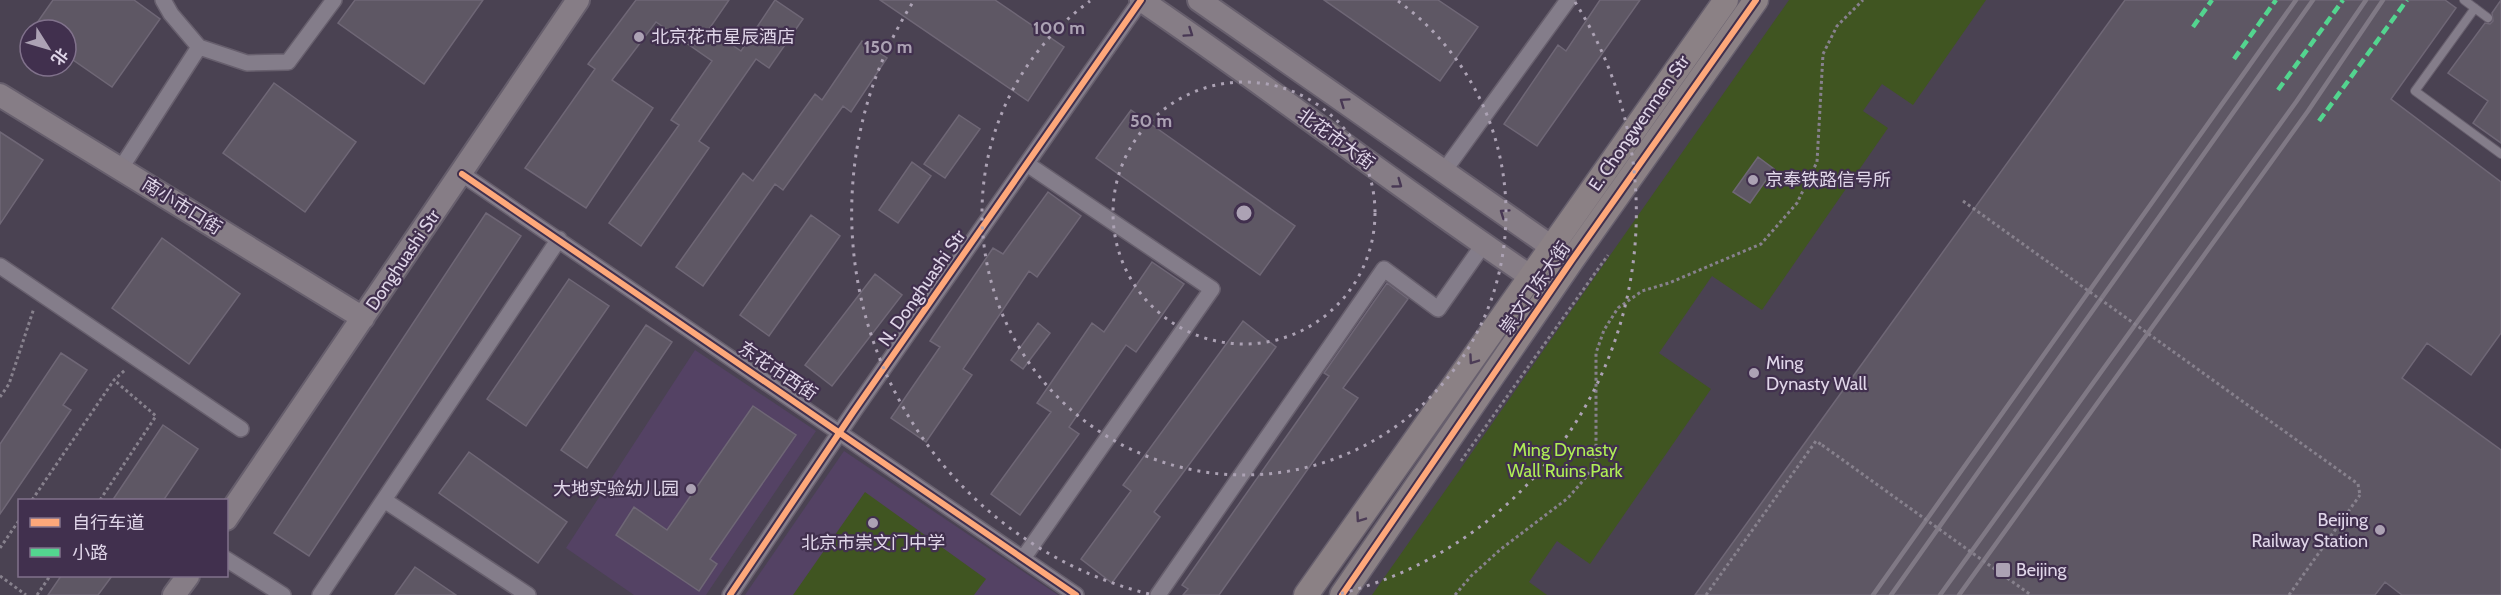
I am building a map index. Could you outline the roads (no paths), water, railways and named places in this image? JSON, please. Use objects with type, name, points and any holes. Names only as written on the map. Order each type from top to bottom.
[{"type":"main road","name":"E. Chongwenmen Str","points":[[1562,254],[1726,0]]},
{"type":"main road","name":"崇文门东大街","points":[[1562,254],[1756,0]]},
{"type":"main road","points":[[1541,284],[1562,254]]},
{"type":"main road","name":"崇文门东大街","points":[[1306,595],[1541,284]]},
{"type":"main road","name":"崇文门东大街","points":[[1342,595],[1541,284]]},
{"type":"street","points":[[163,0],[171,14],[199,47],[247,63],[288,62],[334,0]]},
{"type":"street","name":"Donghuashi Str","points":[[228,516],[578,0]]},
{"type":"street","name":"北花市大街","points":[[1141,0],[1541,284]]},
{"type":"street","name":"N. Donghuashi Str","points":[[730,595],[840,431],[1141,0]]},
{"type":"street","name":"北花市大街","points":[[1199,0],[1562,254]]},
{"type":"street","points":[[1444,171],[1568,0]]},
{"type":"street","points":[[121,168],[199,47]]},
{"type":"street","name":"南小市口街","points":[[0,95],[363,318]]},
{"type":"street","points":[[1024,557],[1212,289],[1027,164]]},
{"type":"street","name":"东花市西街","points":[[462,174],[1024,557],[1076,595]]},
{"type":"street","points":[[320,595],[559,239]]},
{"type":"street","points":[[1158,595],[1384,269],[1438,309],[1483,245]]},
{"type":"street","points":[[0,266],[241,429]]},
{"type":"street","points":[[384,500],[528,595]]},
{"type":"street","points":[[228,560],[283,595]]},
{"type":"street","points":[[174,595],[187,577]]},
{"type":"lane","points":[[2464,0],[2488,18]]},
{"type":"lane","points":[[2475,8],[2415,91],[2501,154]]},
{"type":"railway","points":[[1873,595],[2296,0]]},
{"type":"railway","points":[[1891,595],[2313,0]]},
{"type":"railway","points":[[1940,595],[2296,102],[2366,0]]},
{"type":"railway","points":[[1959,595],[2308,111],[2383,0]]},
{"type":"place","name":"北京花市星辰酒店","points":[[639,37]]},
{"type":"place","name":"京奉铁路信号所","points":[[1753,180]]},
{"type":"place","name":"Ming Dynasty Wall","points":[[1754,373]]},
{"type":"place","name":"大地实验幼儿园","points":[[691,489]]},
{"type":"place","name":"北京市崇文门中学","points":[[873,523]]},
{"type":"place","name":"Beijing Railway Station","points":[[2380,530]]},
{"type":"place","name":"Beijing","points":[[2003,570]]},
{"type":"park label","name":"Ming Dynasty Wall Ruins Park","points":[[1565,460]]}]
